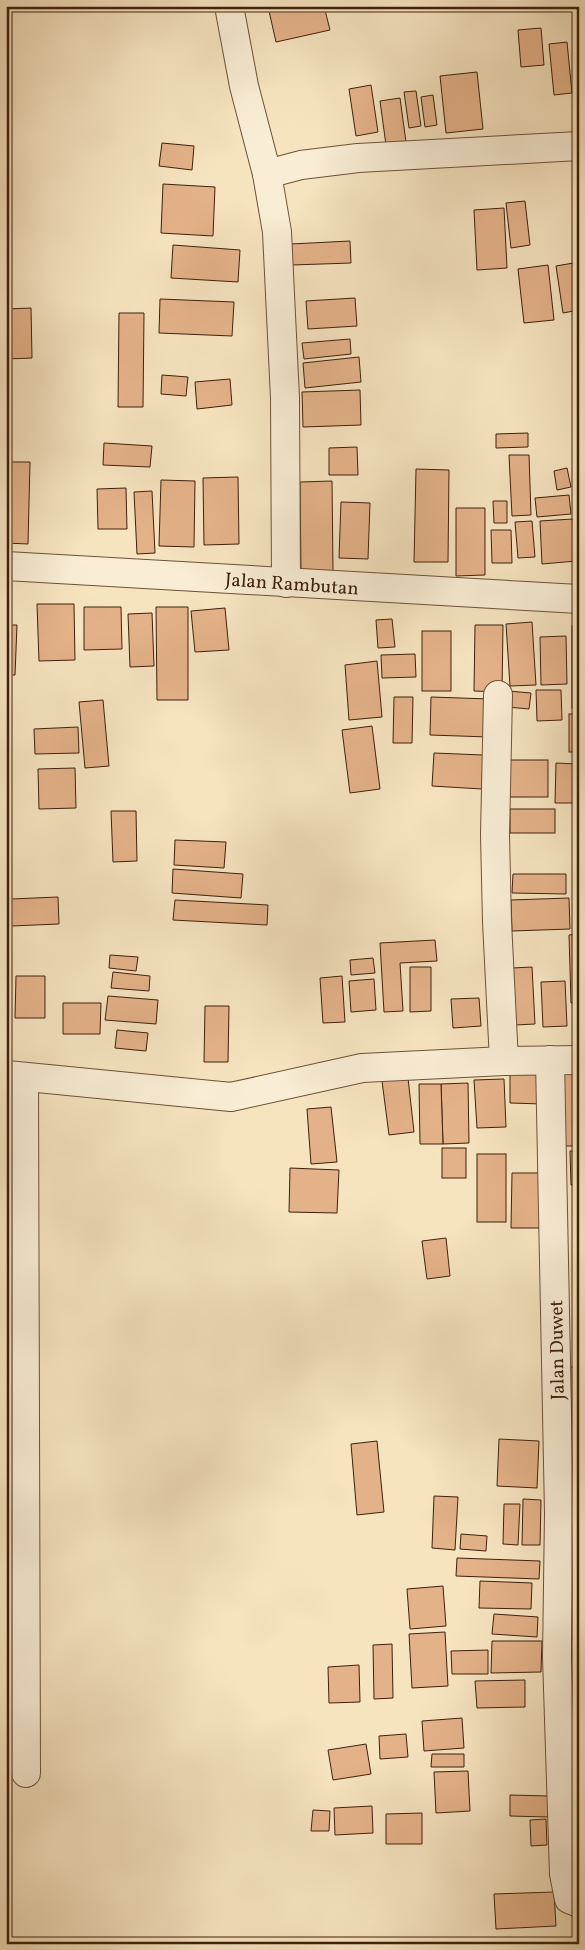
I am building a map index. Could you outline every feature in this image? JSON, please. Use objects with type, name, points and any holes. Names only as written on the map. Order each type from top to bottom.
[{"type":"street","points":[[229,6],[244,86],[267,174],[277,232],[285,398],[265,581]]},
{"type":"street","points":[[267,174],[302,166],[358,158],[579,146]]},
{"type":"street","name":"Jalan Rambutan","points":[[6,566],[579,599]]},
{"type":"street","points":[[498,695],[495,835],[504,1061]]},
{"type":"street","name":"Jalan Duwet","points":[[550,1060],[559,1514],[557,1656],[564,1874],[569,1899],[579,1904]]},
{"type":"street","points":[[26,1773],[15,1077],[231,1097],[362,1068],[504,1061],[579,1060]]},
{"type":"building","points":[[291,6],[324,6],[330,30],[276,42],[269,11]]},
{"type":"building","points":[[541,28],[544,65],[521,67],[518,30]]},
{"type":"building","points":[[567,42],[572,93],[554,95],[549,44]]},
{"type":"building","points":[[579,48],[579,78],[578,78],[574,49]]},
{"type":"building","points":[[477,72],[483,129],[446,133],[440,76]]},
{"type":"building","points":[[579,84],[579,103],[578,103],[575,85]]},
{"type":"building","points":[[371,85],[378,132],[356,136],[349,89]]},
{"type":"building","points":[[416,91],[421,126],[409,128],[404,92]]},
{"type":"building","points":[[433,95],[437,125],[425,127],[421,97]]},
{"type":"building","points":[[400,98],[406,142],[386,145],[380,101]]},
{"type":"building","points":[[162,143],[194,146],[192,170],[159,166]]},
{"type":"building","points":[[163,184],[215,187],[213,236],[161,233]]},
{"type":"building","points":[[525,201],[530,245],[511,248],[506,203]]},
{"type":"building","points":[[504,208],[507,268],[477,270],[474,210]]},
{"type":"building","points":[[350,241],[351,263],[292,265],[291,244]]},
{"type":"building","points":[[173,245],[240,250],[238,282],[171,278]]},
{"type":"building","points":[[579,262],[579,310],[563,313],[556,266]]},
{"type":"building","points":[[548,265],[554,320],[524,323],[518,269]]},
{"type":"building","points":[[355,298],[357,326],[308,329],[306,301]]},
{"type":"building","points":[[160,299],[234,302],[232,336],[159,333]]},
{"type":"building","points":[[31,308],[32,358],[6,359],[6,309]]},
{"type":"building","points":[[119,313],[144,313],[143,407],[118,407]]},
{"type":"building","points":[[350,339],[351,354],[304,359],[302,343]]},
{"type":"building","points":[[359,357],[361,382],[305,388],[303,363]]},
{"type":"building","points":[[162,375],[188,377],[186,396],[161,394]]},
{"type":"building","points":[[230,379],[232,405],[197,409],[195,382]]},
{"type":"building","points":[[360,390],[361,425],[303,427],[302,392]]},
{"type":"building","points":[[528,433],[528,447],[496,448],[496,434]]},
{"type":"building","points":[[104,443],[152,446],[150,467],[103,465]]},
{"type":"building","points":[[357,447],[358,475],[329,475],[329,448]]},
{"type":"building","points":[[509,455],[529,455],[531,515],[512,516]]},
{"type":"building","points":[[6,462],[30,462],[28,544],[6,543]]},
{"type":"building","points":[[567,468],[571,487],[557,490],[554,471]]},
{"type":"building","points":[[416,469],[449,470],[448,562],[414,562]]},
{"type":"building","points":[[238,477],[239,544],[204,545],[203,478]]},
{"type":"building","points":[[161,480],[195,481],[194,547],[159,546]]},
{"type":"building","points":[[332,481],[333,571],[301,572],[300,482]]},
{"type":"building","points":[[126,488],[127,529],[98,529],[97,489]]},
{"type":"building","points":[[152,491],[155,553],[137,554],[134,492]]},
{"type":"building","points":[[569,495],[571,514],[537,517],[535,498]]},
{"type":"building","points":[[493,501],[507,501],[507,523],[494,523]]},
{"type":"building","points":[[341,502],[370,503],[368,559],[339,558]]},
{"type":"building","points":[[456,508],[485,508],[485,575],[456,576]]},
{"type":"building","points":[[573,519],[576,561],[542,564],[540,521]]},
{"type":"building","points":[[532,521],[535,557],[518,558],[515,522]]},
{"type":"building","points":[[491,530],[511,530],[512,563],[492,563]]},
{"type":"building","points":[[37,604],[74,604],[75,660],[39,661]]},
{"type":"building","points":[[84,607],[121,607],[122,649],[84,650]]},
{"type":"building","points":[[156,607],[188,607],[188,700],[157,700]]},
{"type":"building","points":[[225,608],[229,650],[195,652],[191,611]]},
{"type":"building","points":[[152,613],[154,666],[130,667],[128,614]]},
{"type":"building","points":[[392,619],[395,647],[378,648],[376,620]]},
{"type":"building","points":[[532,622],[536,685],[510,686],[506,624]]},
{"type":"building","points":[[6,625],[17,625],[15,675],[6,675]]},
{"type":"building","points":[[475,625],[503,625],[502,692],[474,691]]},
{"type":"building","points":[[572,626],[579,626],[579,708],[572,708]]},
{"type":"building","points":[[422,631],[451,631],[451,691],[422,691]]},
{"type":"building","points":[[566,636],[567,684],[541,685],[540,637]]},
{"type":"building","points":[[415,654],[416,677],[382,678],[381,655]]},
{"type":"building","points":[[377,661],[382,717],[349,720],[345,665]]},
{"type":"building","points":[[536,690],[561,690],[562,720],[537,721]]},
{"type":"building","points":[[508,691],[531,693],[529,709],[507,707]]},
{"type":"building","points":[[394,697],[413,697],[412,743],[393,743]]},
{"type":"building","points":[[431,697],[490,699],[489,737],[430,735]]},
{"type":"building","points":[[103,700],[109,766],[85,768],[79,702]]},
{"type":"building","points":[[569,714],[579,714],[579,752],[569,752]]},
{"type":"building","points":[[372,726],[380,789],[350,793],[342,730]]},
{"type":"building","points":[[78,727],[79,753],[35,754],[34,729]]},
{"type":"building","points":[[434,753],[483,755],[482,789],[432,786]]},
{"type":"building","points":[[501,760],[548,760],[548,797],[501,797]]},
{"type":"building","points":[[556,763],[576,764],[575,803],[555,803]]},
{"type":"building","points":[[75,768],[76,808],[39,809],[38,769]]},
{"type":"building","points":[[510,809],[555,809],[555,833],[510,833]]},
{"type":"building","points":[[111,811],[136,811],[137,861],[113,862]]},
{"type":"building","points":[[175,840],[226,842],[224,868],[174,865]]},
{"type":"building","points":[[173,869],[243,874],[241,898],[172,893]]},
{"type":"building","points":[[513,874],[566,874],[566,894],[512,893]]},
{"type":"building","points":[[58,897],[59,924],[11,926],[11,899]]},
{"type":"building","points":[[569,898],[570,929],[512,931],[511,900]]},
{"type":"building","points":[[175,900],[268,905],[267,925],[173,920]]},
{"type":"building","points":[[579,934],[579,1002],[571,1003],[569,935]]},
{"type":"building","points":[[435,940],[437,961],[400,963],[403,1011],[384,1012],[380,943]]},
{"type":"building","points":[[110,955],[138,957],[136,971],[109,968]]},
{"type":"building","points":[[373,958],[375,973],[351,975],[350,960]]},
{"type":"building","points":[[410,967],[431,967],[431,1011],[410,1012]]},
{"type":"building","points":[[532,967],[535,1024],[515,1025],[512,968]]},
{"type":"building","points":[[113,972],[150,976],[149,991],[111,988]]},
{"type":"building","points":[[16,976],[45,976],[45,1018],[15,1018]]},
{"type":"building","points":[[342,976],[345,1022],[323,1023],[320,978]]},
{"type":"building","points":[[374,979],[376,1010],[351,1012],[349,981]]},
{"type":"building","points":[[565,981],[567,1026],[543,1027],[541,982]]},
{"type":"building","points":[[108,996],[158,1000],[156,1024],[105,1020]]},
{"type":"building","points":[[479,998],[481,1026],[453,1028],[451,999]]},
{"type":"building","points":[[63,1003],[101,1003],[100,1034],[63,1034]]},
{"type":"building","points":[[205,1006],[229,1006],[228,1062],[204,1062]]},
{"type":"building","points":[[117,1030],[148,1033],[146,1051],[115,1048]]},
{"type":"building","points":[[561,1066],[579,1066],[579,1146],[561,1146]]},
{"type":"building","points":[[510,1069],[544,1069],[543,1104],[510,1103]]},
{"type":"building","points":[[408,1078],[414,1132],[389,1135],[382,1081]]},
{"type":"building","points":[[504,1079],[506,1127],[477,1128],[474,1080]]},
{"type":"building","points":[[468,1083],[469,1143],[443,1144],[441,1084]]},
{"type":"building","points":[[419,1084],[441,1084],[443,1144],[420,1144]]},
{"type":"building","points":[[331,1107],[337,1162],[311,1164],[307,1109]]},
{"type":"building","points":[[442,1148],[466,1148],[466,1178],[442,1178]]},
{"type":"building","points":[[570,1151],[579,1151],[579,1185],[571,1185]]},
{"type":"building","points":[[477,1154],[506,1154],[506,1222],[477,1222]]},
{"type":"building","points":[[290,1168],[339,1170],[337,1213],[289,1212]]},
{"type":"building","points":[[512,1173],[544,1173],[542,1228],[511,1228]]},
{"type":"building","points":[[446,1238],[450,1276],[427,1279],[422,1241]]},
{"type":"building","points":[[570,1367],[579,1367],[579,1423],[570,1423]]},
{"type":"building","points":[[499,1439],[539,1441],[537,1488],[497,1486]]},
{"type":"building","points":[[377,1441],[384,1512],[357,1515],[351,1444]]},
{"type":"building","points":[[434,1496],[458,1497],[455,1550],[432,1548]]},
{"type":"building","points":[[523,1499],[541,1500],[540,1545],[522,1545]]},
{"type":"building","points":[[504,1504],[520,1504],[518,1545],[503,1544]]},
{"type":"building","points":[[461,1534],[487,1536],[486,1551],[460,1549]]},
{"type":"building","points":[[457,1558],[540,1561],[539,1579],[456,1576]]},
{"type":"building","points":[[575,1559],[579,1559],[579,1594],[573,1593]]},
{"type":"building","points":[[480,1581],[532,1583],[531,1609],[479,1608]]},
{"type":"building","points":[[443,1586],[446,1626],[410,1629],[407,1589]]},
{"type":"building","points":[[494,1614],[538,1617],[537,1637],[492,1634]]},
{"type":"building","points":[[571,1616],[579,1616],[579,1640],[571,1640]]},
{"type":"building","points":[[445,1632],[448,1686],[412,1688],[409,1634]]},
{"type":"building","points":[[492,1641],[542,1641],[541,1672],[491,1673]]},
{"type":"building","points":[[392,1644],[393,1698],[374,1699],[373,1645]]},
{"type":"building","points":[[488,1650],[488,1674],[452,1674],[451,1651]]},
{"type":"building","points":[[359,1665],[360,1702],[329,1703],[328,1667]]},
{"type":"building","points":[[570,1672],[579,1672],[579,1703],[570,1703]]},
{"type":"building","points":[[525,1680],[525,1707],[477,1708],[475,1681]]},
{"type":"building","points":[[567,1708],[579,1708],[579,1733],[566,1732]]},
{"type":"building","points":[[462,1718],[464,1748],[424,1751],[422,1721]]},
{"type":"building","points":[[406,1734],[408,1757],[380,1759],[379,1736]]},
{"type":"building","points":[[366,1744],[371,1774],[333,1780],[328,1750]]},
{"type":"building","points":[[577,1752],[579,1752],[579,1796],[578,1796]]},
{"type":"building","points":[[432,1754],[464,1754],[464,1767],[431,1767]]},
{"type":"building","points":[[468,1771],[470,1811],[436,1813],[434,1772]]},
{"type":"building","points":[[510,1795],[548,1796],[548,1817],[510,1816]]},
{"type":"building","points":[[576,1804],[579,1804],[579,1842],[576,1842]]},
{"type":"building","points":[[372,1806],[373,1833],[335,1835],[334,1808]]},
{"type":"building","points":[[313,1810],[330,1811],[329,1831],[311,1831]]},
{"type":"building","points":[[422,1813],[422,1844],[386,1844],[386,1814]]},
{"type":"building","points":[[546,1819],[547,1845],[531,1846],[530,1820]]},
{"type":"building","points":[[554,1892],[556,1926],[496,1929],[494,1894]]}]
